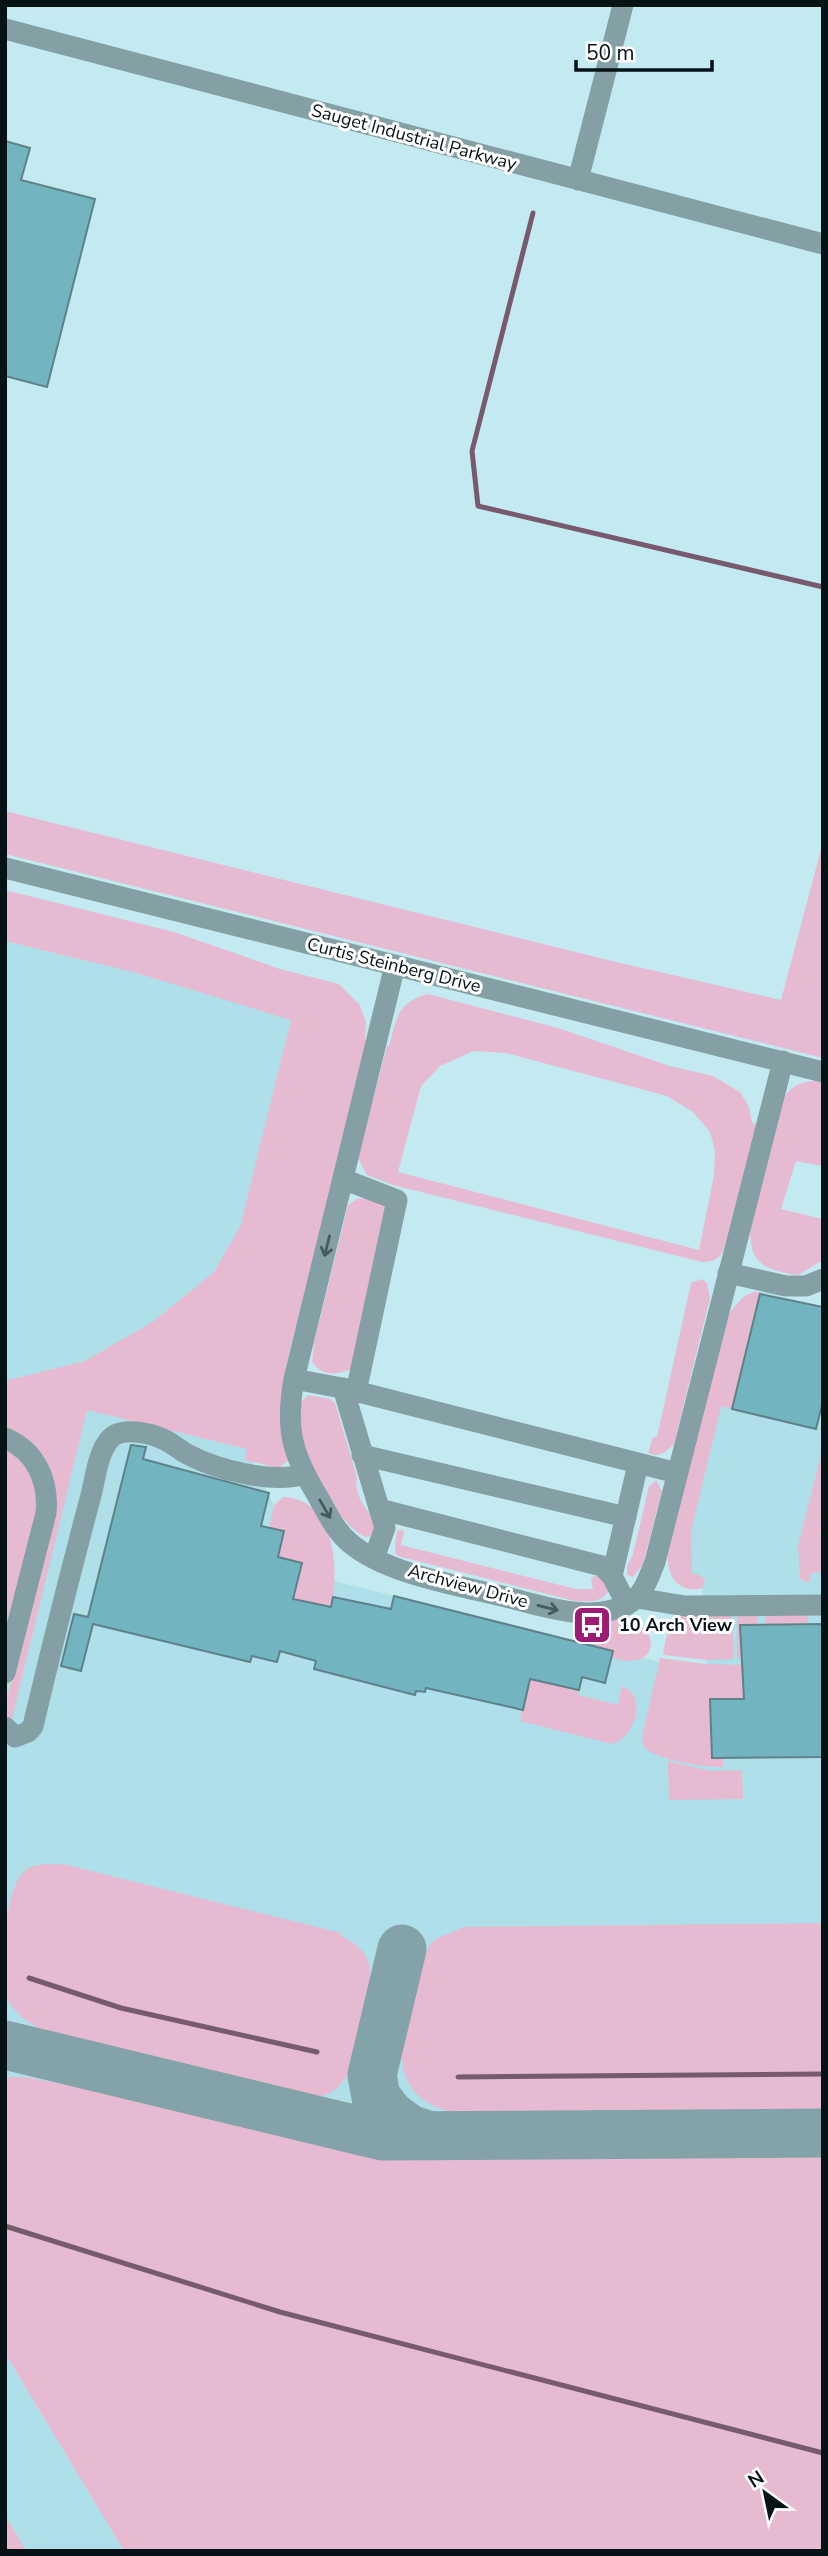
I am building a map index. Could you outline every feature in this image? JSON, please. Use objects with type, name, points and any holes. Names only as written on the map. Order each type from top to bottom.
[{"type":"street","points":[[578,180],[623,5]]},
{"type":"street","name":"Sauget Industrial Parkway","points":[[5,29],[823,244]]},
{"type":"street","name":"Curtis Steinberg Drive","points":[[5,869],[823,1072]]},
{"type":"street","name":"Archview Drive","points":[[395,965],[289,1408],[290,1434],[296,1456],[335,1527],[348,1542],[374,1558],[438,1581],[560,1611],[611,1611],[632,1602]]},
{"type":"street","points":[[632,1602],[647,1582],[654,1562],[783,1061]]},
{"type":"street","points":[[343,1179],[397,1200],[350,1390],[362,1455],[385,1528],[374,1558]]},
{"type":"street","points":[[727,1273],[786,1286],[806,1286],[823,1279]]},
{"type":"street","points":[[295,1379],[350,1390],[677,1473]]},
{"type":"street","points":[[5,1727],[15,1737],[28,1732],[33,1726],[86,1513],[104,1449],[110,1437],[133,1432],[164,1439],[204,1462],[268,1479],[290,1479],[305,1474]]},
{"type":"street","points":[[5,1438],[17,1443],[34,1459],[48,1498],[5,1673]]},
{"type":"street","points":[[362,1455],[626,1517]]},
{"type":"street","points":[[612,1576],[638,1464]]},
{"type":"street","points":[[379,1509],[602,1566],[632,1602],[685,1606],[823,1605]]},
{"type":"shaded area","points":[[5,811],[781,1000],[823,842],[823,1058],[5,854]]},
{"type":"shaded area","points":[[5,890],[174,932],[280,969],[339,984],[359,1004],[366,1021],[365,1040],[369,1041],[317,1254],[288,1357],[281,1410],[288,1461],[278,1468],[245,1460],[247,1449],[87,1410],[11,1723],[7,1713],[8,1694],[54,1508],[43,1458],[33,1443],[5,1430],[5,1381],[85,1361],[154,1321],[214,1272],[240,1227],[291,1020],[133,972],[5,941]]},
{"type":"shaded area","points":[[5,935],[295,1017],[188,1434],[247,1449],[306,1574],[687,1669],[707,1669],[702,1586],[679,1584],[715,1405],[732,1408],[761,1291],[823,1307],[823,2551],[5,2551]]},
{"type":"shaded area","points":[[428,994],[558,1028],[670,1066],[713,1076],[740,1092],[749,1107],[752,1123],[757,1124],[721,1255],[709,1262],[702,1262],[393,1185],[367,1175],[358,1158],[387,1046],[400,1012],[418,997]],"holes":[[[474,1051],[506,1053],[667,1096],[693,1112],[710,1132],[715,1151],[714,1175],[699,1250],[398,1172],[421,1086],[440,1066]]]},
{"type":"shaded area","points":[[813,1081],[823,1082],[823,1166],[796,1161],[781,1209],[823,1219],[823,1260],[798,1275],[777,1271],[762,1264],[753,1251],[750,1230],[781,1101],[795,1086]]},
{"type":"shaded area","points":[[368,1198],[384,1205],[386,1210],[352,1369],[341,1373],[325,1372],[312,1361],[314,1343],[348,1205],[357,1199]]},
{"type":"shaded area","points":[[702,1279],[707,1283],[710,1298],[674,1444],[663,1453],[648,1453],[653,1437],[657,1437],[691,1283]]},
{"type":"shaded area","points":[[753,1292],[761,1292],[732,1409],[721,1406],[691,1532],[692,1573],[705,1580],[703,1588],[687,1588],[676,1582],[672,1576],[668,1554],[726,1317],[742,1298]]},
{"type":"shaded area","points":[[308,1395],[330,1399],[335,1403],[357,1477],[357,1491],[376,1527],[372,1536],[365,1537],[344,1519],[325,1492],[310,1462],[300,1427],[301,1402]]},
{"type":"shaded area","points":[[5,1447],[33,1473],[38,1513],[5,1644]]},
{"type":"shaded area","points":[[823,1447],[823,1527],[820,1535],[823,1539],[823,1572],[811,1573],[809,1583],[800,1579],[798,1546]]},
{"type":"shaded area","points":[[656,1480],[662,1491],[643,1564],[633,1577],[627,1575],[627,1566],[633,1554],[649,1486]]},
{"type":"shaded area","points":[[283,1497],[300,1500],[314,1509],[323,1522],[330,1538],[335,1574],[331,1607],[286,1626],[302,1563],[278,1557],[284,1532],[269,1528],[274,1505]]},
{"type":"shaded area","points":[[402,1529],[404,1532],[401,1545],[576,1589],[593,1589],[591,1580],[594,1576],[601,1576],[609,1590],[599,1600],[575,1601],[401,1557],[396,1555],[395,1544],[397,1531]]},
{"type":"shaded area","points":[[758,1613],[757,1624],[740,1625],[741,1658],[737,1658],[737,1614]]},
{"type":"shaded area","points":[[766,1613],[808,1615],[808,1624],[765,1625]]},
{"type":"shaded area","points":[[681,1615],[732,1616],[734,1659],[707,1660],[663,1655],[670,1628]]},
{"type":"shaded area","points":[[617,1617],[632,1620],[643,1627],[649,1636],[651,1645],[648,1653],[640,1659],[628,1661],[611,1657],[613,1651],[584,1644],[595,1624]]},
{"type":"shaded area","points":[[660,1658],[742,1665],[744,1699],[710,1699],[712,1757],[723,1758],[723,1767],[671,1760],[652,1753],[643,1745],[643,1733]]},
{"type":"shaded area","points":[[530,1679],[579,1690],[578,1695],[618,1705],[622,1686],[630,1691],[637,1707],[632,1726],[627,1734],[612,1744],[520,1721]]},
{"type":"shaded area","points":[[668,1761],[710,1771],[742,1770],[743,1799],[669,1800]]},
{"type":"shaded area","points":[[63,1864],[341,1933],[341,1936],[365,1954],[370,1967],[372,1986],[360,2042],[344,2081],[333,2091],[312,2100],[42,2032],[26,2020],[5,1995],[5,1945],[9,1906],[21,1875],[31,1867]]},
{"type":"shaded area","points":[[823,1923],[823,2111],[463,2117],[463,2114],[448,2111],[423,2100],[414,2091],[403,2069],[401,2038],[420,1964],[433,1941],[463,1927]]},
{"type":"shaded area","points":[[24,2077],[117,2094],[378,2158],[823,2152],[823,2551],[124,2551],[5,2353],[5,2078]]},
{"type":"shaded area","points":[[5,2515],[26,2551],[5,2551]]},
{"type":"building","points":[[5,141],[30,148],[21,180],[95,199],[47,387],[5,376]]},
{"type":"building","points":[[760,1294],[823,1307],[823,1401],[816,1429],[732,1409]]},
{"type":"building","points":[[131,1445],[146,1447],[143,1459],[269,1493],[261,1526],[284,1531],[278,1557],[302,1563],[293,1599],[331,1607],[333,1597],[391,1609],[394,1596],[613,1651],[605,1683],[582,1677],[579,1690],[530,1679],[523,1710],[426,1688],[425,1692],[416,1691],[415,1695],[314,1669],[316,1661],[280,1651],[277,1662],[252,1656],[250,1662],[93,1624],[81,1671],[61,1666],[74,1614],[88,1617]]},
{"type":"building","points":[[823,1624],[823,1757],[712,1758],[710,1699],[744,1699],[740,1625]]},
{"type":"waterway","points":[[533,213],[472,451],[478,506],[823,587]]},
{"type":"waterway","points":[[29,1978],[121,2008],[317,2052]]},
{"type":"waterway","points":[[458,2077],[823,2074]]},
{"type":"waterway","points":[[5,2226],[280,2312],[823,2453]]},
{"type":"taxiway","points":[[402,1949],[372,2075],[376,2097],[389,2114],[409,2129],[431,2136]]},
{"type":"taxiway","points":[[5,2045],[382,2136],[823,2133]]},
{"type":"place","name":"10 Arch View","points":[[592,1625]]}]
